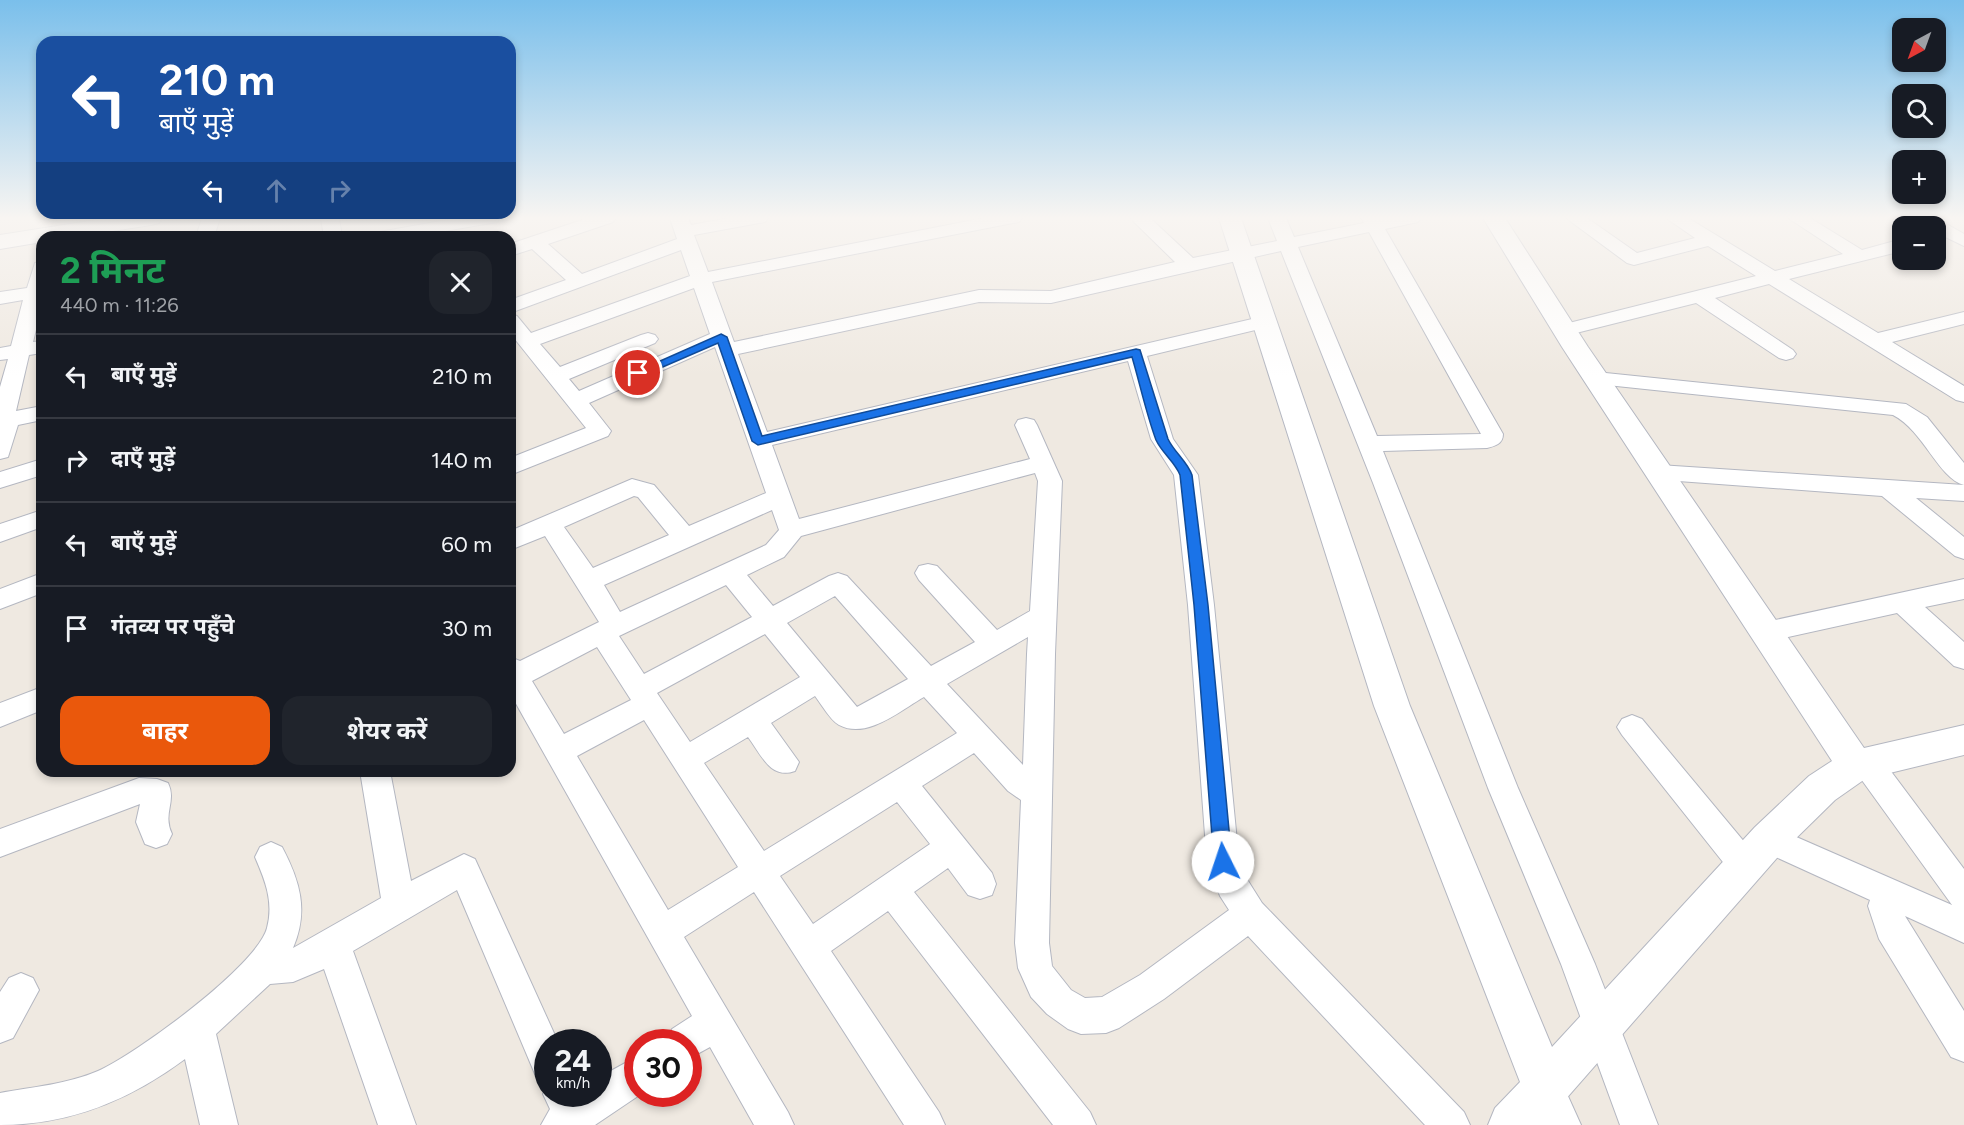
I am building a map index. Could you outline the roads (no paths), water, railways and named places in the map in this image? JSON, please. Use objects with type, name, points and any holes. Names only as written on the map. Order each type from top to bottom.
[{"type":"street","points":[[567,270],[579,281]]},
{"type":"street","points":[[516,305],[601,270]]},
{"type":"street","points":[[516,672],[776,551],[788,538],[791,530],[697,270]]},
{"type":"street","points":[[528,341],[700,279],[744,270]]},
{"type":"street","points":[[576,400],[723,344],[979,296],[1051,297],[1165,270]]},
{"type":"street","points":[[1248,270],[1392,706],[1562,1125]]},
{"type":"street","points":[[1298,270],[1369,444],[1503,788],[1578,964],[1599,1026],[1639,1125]]},
{"type":"street","points":[[1369,444],[1486,441],[1492,438],[1492,434],[1399,270]]},
{"type":"street","points":[[1527,270],[1564,330],[1766,632],[1861,764],[1964,895]]},
{"type":"street","points":[[1761,270],[1964,395]]},
{"type":"street","points":[[1564,330],[1802,270]]},
{"type":"street","points":[[0,298],[36,292]]},
{"type":"street","points":[[1699,296],[1786,354]]},
{"type":"street","points":[[0,452],[3,420],[36,302]]},
{"type":"street","points":[[1875,340],[1964,318]]},
{"type":"street","points":[[758,441],[1265,322]]},
{"type":"street","points":[[516,327],[600,431],[516,459]]},
{"type":"street","points":[[557,376],[648,339]]},
{"type":"street","points":[[0,354],[36,348]]},
{"type":"street","points":[[1136,353],[1162,439],[1186,475],[1201,605],[1223,862],[1232,885],[1250,914],[1451,1125]]},
{"type":"street","points":[[1596,378],[1898,409],[1918,418],[1960,468]]},
{"type":"street","points":[[3,420],[36,414]]},
{"type":"street","points":[[1026,425],[1050,482],[1042,617],[1036,793],[1032,943],[1035,968],[1043,985],[1059,1002],[1081,1016],[1106,1015],[1152,987],[1250,914]]},
{"type":"street","points":[[791,530],[1043,463]]},
{"type":"street","points":[[0,480],[36,469]]},
{"type":"street","points":[[1659,472],[1964,493]]},
{"type":"street","points":[[516,537],[623,490],[639,488],[646,491],[685,538]]},
{"type":"street","points":[[1888,488],[1964,550]]},
{"type":"street","points":[[588,581],[779,496]]},
{"type":"street","points":[[0,534],[36,520]]},
{"type":"street","points":[[549,523],[588,581],[609,629],[645,696],[926,1125]]},
{"type":"street","points":[[730,572],[848,716],[858,718],[868,715],[1042,617]]},
{"type":"street","points":[[928,573],[994,644]]},
{"type":"street","points":[[558,751],[770,619],[838,583],[1019,782],[1036,793]]},
{"type":"street","points":[[0,599],[36,585]]},
{"type":"street","points":[[1766,632],[1964,589]]},
{"type":"street","points":[[1902,602],[1964,658]]},
{"type":"street","points":[[686,759],[819,680]]},
{"type":"street","points":[[516,681],[774,1125]]},
{"type":"street","points":[[0,716],[36,701]]},
{"type":"street","points":[[752,719],[784,762]]},
{"type":"street","points":[[1632,728],[1757,853],[1887,892],[1964,927]]},
{"type":"street","points":[[662,932],[977,736]]},
{"type":"street","points":[[1512,1125],[1757,853],[1822,788],[1861,764],[1964,740]]},
{"type":"street","points":[[376,777],[399,905]]},
{"type":"street","points":[[901,783],[980,884]]},
{"type":"street","points":[[0,843],[130,784],[139,791],[157,792],[158,798],[150,816],[151,827],[156,834]]},
{"type":"street","points":[[809,947],[951,847]]},
{"type":"street","points":[[0,1112],[78,1096],[139,1070],[167,1052],[264,967],[277,951],[286,930],[287,907],[279,871],[271,857]]},
{"type":"street","points":[[264,967],[283,969],[298,965],[464,869],[534,1029]]},
{"type":"street","points":[[891,889],[1077,1125]]},
{"type":"street","points":[[1887,892],[1886,906],[1891,928],[1964,1044]]},
{"type":"street","points":[[333,944],[397,1125]]},
{"type":"street","points":[[0,1025],[21,990]]},
{"type":"street","points":[[702,1031],[715,1022]]},
{"type":"street","points":[[196,1026],[219,1125]]},
{"type":"street","points":[[567,1115],[624,1082]]}]
